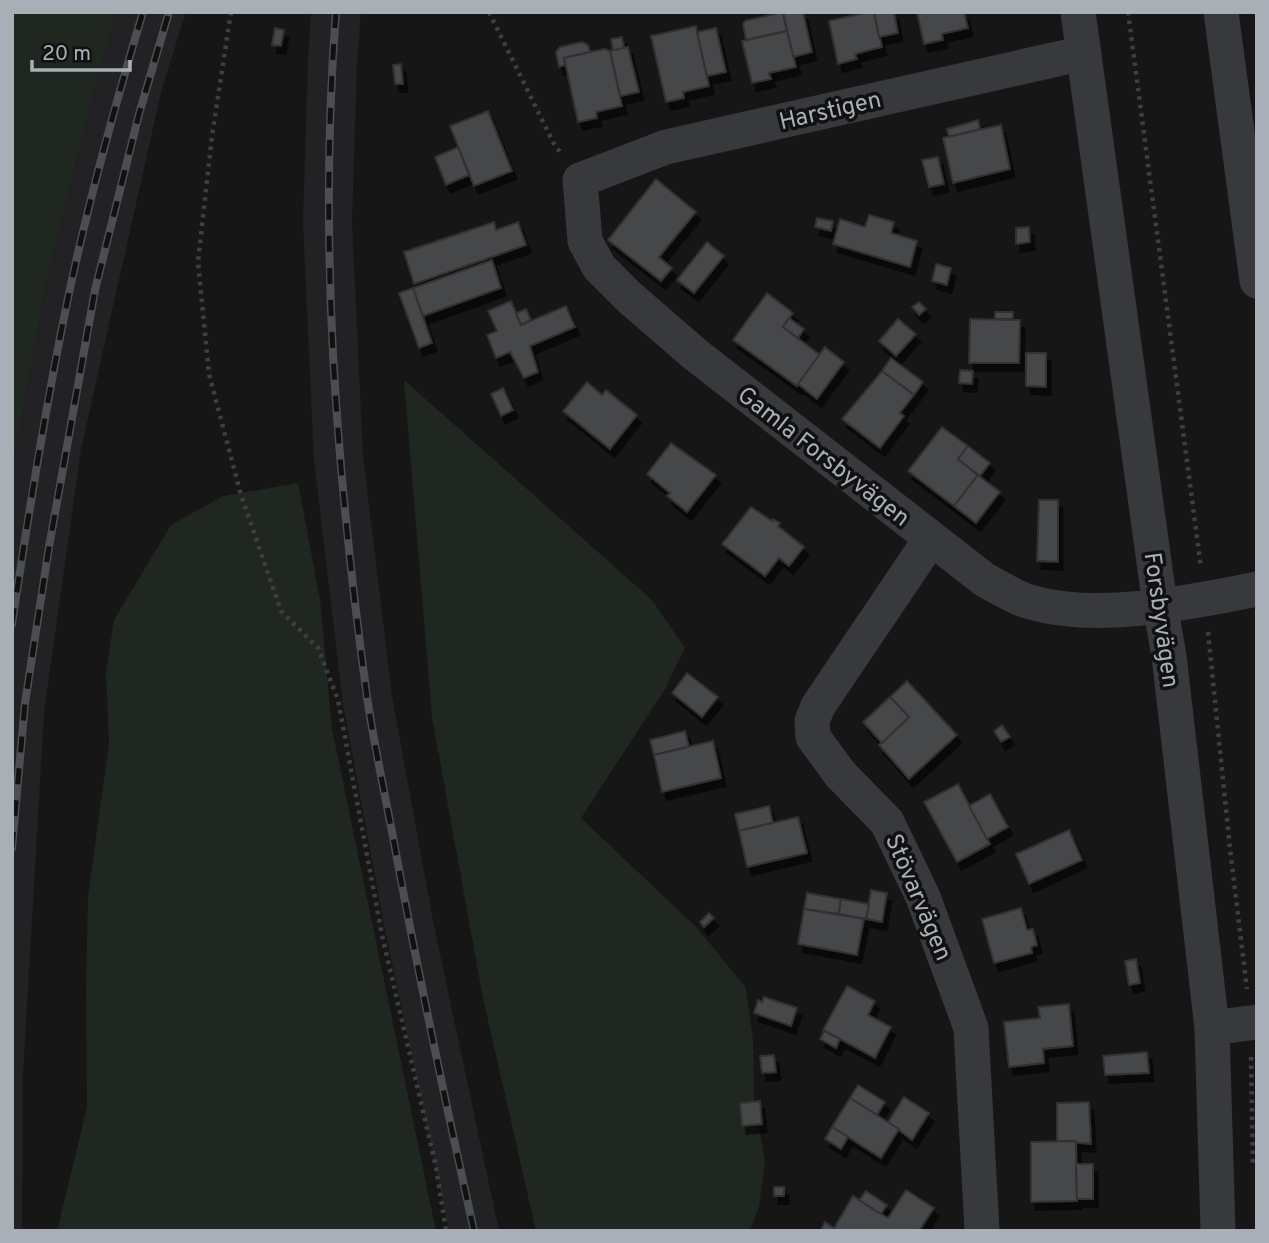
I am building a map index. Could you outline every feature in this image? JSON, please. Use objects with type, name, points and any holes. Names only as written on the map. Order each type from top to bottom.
[{"type":"street","name":"Forsbyvägen","points":[[1077,12],[1169,656],[1212,1028],[1217,1231]]},
{"type":"street","points":[[1221,12],[1257,281]]},
{"type":"street","name":"Harstigen","points":[[580,180],[666,147],[1084,53]]},
{"type":"street","name":"Gamla Forsbyvägen","points":[[580,180],[585,241],[599,267],[629,297],[696,355],[930,540],[985,580],[1024,600],[1084,612],[1160,605],[1257,589]]},
{"type":"street","name":"Stövarvägen","points":[[930,540],[818,706],[812,721],[813,737],[841,775],[887,822],[923,897],[971,1028],[982,1231]]},
{"type":"street","points":[[1212,1028],[1254,1023]]},
{"type":"path","points":[[231,12],[212,136],[198,262],[209,374],[241,495],[281,611],[317,648],[338,700],[382,935],[436,1167],[446,1231]]},
{"type":"path","points":[[489,12],[553,142],[580,180]]},
{"type":"path","points":[[1128,12],[1205,599],[1230,849],[1254,1023],[1253,1175]]},
{"type":"shaded area","points":[[12,12],[117,12],[91,102],[47,279],[12,470]]},
{"type":"shaded area","points":[[117,12],[186,12],[162,88],[81,449],[44,712],[23,1074],[22,1231],[12,1231],[12,470],[47,279],[91,102]]},
{"type":"shaded area","points":[[311,12],[361,12],[352,223],[363,456],[392,696],[433,921],[499,1231],[449,1231],[385,930],[343,704],[314,460],[303,223]]},
{"type":"shaded area","points":[[404,380],[652,600],[685,648],[665,689],[581,818],[697,928],[746,988],[753,1040],[754,1100],[765,1162],[759,1206],[750,1231],[536,1231],[483,998],[432,717]]},
{"type":"shaded area","points":[[298,483],[320,600],[332,729],[436,1231],[57,1231],[87,1107],[88,895],[109,744],[106,672],[114,620],[171,525],[223,496]]},
{"type":"building","points":[[783,12],[787,31],[746,40],[743,24],[745,21]]},
{"type":"building","points":[[783,12],[803,12],[812,52],[793,57]]},
{"type":"building","points":[[874,12],[882,47],[855,54],[857,59],[838,64],[829,21]]},
{"type":"building","points":[[874,12],[894,12],[898,33],[879,37]]},
{"type":"building","points":[[917,12],[964,12],[968,28],[942,34],[943,40],[924,44]]},
{"type":"building","points":[[696,26],[709,86],[683,92],[684,98],[666,102],[651,36]]},
{"type":"building","points":[[275,28],[284,30],[281,46],[272,45]]},
{"type":"building","points":[[716,28],[726,72],[707,76],[697,32]]},
{"type":"building","points":[[787,31],[796,67],[769,73],[771,79],[752,83],[742,41]]},
{"type":"building","points":[[622,37],[624,48],[613,51],[611,39]]},
{"type":"building","points":[[582,42],[588,45],[590,52],[564,58],[565,65],[559,67],[556,52],[560,47]]},
{"type":"building","points":[[628,47],[639,92],[620,96],[610,51]]},
{"type":"building","points":[[604,49],[610,51],[622,106],[596,112],[597,118],[578,122],[564,58]]},
{"type":"building","points":[[401,64],[403,84],[395,84],[393,65]]},
{"type":"building","points":[[488,111],[512,171],[474,186],[450,126]]},
{"type":"building","points":[[978,120],[980,129],[949,137],[947,129]]},
{"type":"building","points":[[1001,125],[1010,169],[953,183],[943,138]]},
{"type":"building","points":[[458,147],[469,175],[446,185],[435,157]]},
{"type":"building","points":[[938,157],[944,184],[929,187],[922,160]]},
{"type":"building","points":[[656,179],[696,212],[659,257],[672,268],[661,281],[608,240]]},
{"type":"building","points":[[869,215],[894,222],[891,233],[917,241],[910,267],[833,244],[840,219],[865,227]]},
{"type":"building","points":[[817,218],[833,221],[831,231],[815,227]]},
{"type":"building","points":[[494,222],[496,230],[518,222],[526,245],[414,284],[404,252]]},
{"type":"building","points":[[1029,227],[1030,242],[1016,244],[1016,228]]},
{"type":"building","points":[[707,242],[724,256],[694,293],[677,280]]},
{"type":"building","points":[[492,260],[501,288],[423,316],[413,288]]},
{"type":"building","points":[[936,264],[951,268],[947,285],[932,281]]},
{"type":"building","points":[[413,288],[432,343],[419,348],[399,293]]},
{"type":"building","points":[[767,293],[793,313],[783,327],[820,355],[797,386],[733,340]]},
{"type":"building","points":[[511,301],[521,325],[566,306],[575,327],[530,346],[538,372],[524,378],[510,352],[496,358],[487,335],[497,331],[488,311]]},
{"type":"building","points":[[919,302],[926,309],[919,315],[912,307]]},
{"type":"building","points":[[526,309],[531,320],[521,325],[516,313]]},
{"type":"building","points":[[995,312],[1013,312],[1013,319],[995,319]]},
{"type":"building","points":[[789,318],[804,329],[798,338],[783,327]]},
{"type":"building","points":[[898,319],[916,334],[896,356],[879,341]]},
{"type":"building","points":[[970,319],[1020,320],[1019,363],[969,363]]},
{"type":"building","points":[[825,347],[844,362],[817,399],[798,384]]},
{"type":"building","points":[[1026,353],[1046,353],[1046,387],[1026,386]]},
{"type":"building","points":[[891,358],[923,382],[914,395],[882,371]]},
{"type":"building","points":[[960,370],[973,371],[972,384],[959,383]]},
{"type":"building","points":[[882,371],[914,395],[900,413],[904,416],[880,448],[842,419]]},
{"type":"building","points":[[587,382],[602,395],[606,390],[637,415],[610,449],[563,411]]},
{"type":"building","points":[[503,388],[513,410],[501,416],[491,394]]},
{"type":"building","points":[[942,427],[968,446],[958,459],[978,475],[954,506],[908,471]]},
{"type":"building","points":[[671,443],[716,475],[687,512],[667,496],[670,493],[647,474]]},
{"type":"building","points":[[968,446],[990,463],[980,476],[958,459]]},
{"type":"building","points":[[978,475],[1000,492],[976,523],[954,506]]},
{"type":"building","points":[[1039,500],[1058,500],[1058,562],[1037,561]]},
{"type":"building","points":[[751,507],[772,521],[773,519],[780,523],[778,526],[804,547],[789,566],[779,558],[765,576],[722,544]]},
{"type":"building","points":[[687,673],[718,697],[702,717],[672,693]]},
{"type":"building","points":[[907,681],[957,735],[909,779],[879,745],[909,717],[890,697]]},
{"type":"building","points":[[890,697],[909,717],[882,743],[863,722]]},
{"type":"building","points":[[1002,725],[1010,737],[1001,742],[994,731]]},
{"type":"building","points":[[685,731],[689,747],[654,755],[650,740]]},
{"type":"building","points":[[713,741],[721,778],[662,792],[654,755]]},
{"type":"building","points":[[958,784],[990,844],[957,862],[924,802]]},
{"type":"building","points":[[990,794],[1008,827],[987,839],[969,806]]},
{"type":"building","points":[[769,806],[773,823],[739,831],[735,814]]},
{"type":"building","points":[[798,817],[807,853],[747,867],[739,831]]},
{"type":"building","points":[[1069,830],[1082,860],[1029,884],[1016,854]]},
{"type":"building","points":[[871,890],[887,893],[882,922],[866,919]]},
{"type":"building","points":[[807,893],[841,899],[839,914],[804,909]]},
{"type":"building","points":[[841,899],[869,904],[866,919],[839,914]]},
{"type":"building","points":[[1021,908],[1027,930],[1033,929],[1037,945],[1031,947],[1032,953],[994,963],[982,919]]},
{"type":"building","points":[[804,909],[864,919],[857,955],[798,944]]},
{"type":"building","points":[[709,913],[714,918],[704,927],[700,922]]},
{"type":"building","points":[[1136,959],[1140,983],[1129,985],[1125,961]]},
{"type":"building","points":[[847,986],[875,1001],[868,1015],[891,1027],[875,1058],[823,1030]]},
{"type":"building","points":[[764,997],[797,1008],[791,1026],[754,1013],[758,1000],[762,1002]]},
{"type":"building","points":[[1069,1004],[1073,1046],[1043,1049],[1044,1063],[1009,1067],[1004,1022],[1040,1018],[1038,1007]]},
{"type":"building","points":[[824,1031],[840,1039],[836,1048],[820,1039]]},
{"type":"building","points":[[1147,1052],[1149,1073],[1105,1075],[1103,1056]]},
{"type":"building","points":[[774,1055],[776,1072],[762,1073],[760,1056]]},
{"type":"building","points":[[858,1085],[885,1102],[877,1115],[850,1098]]},
{"type":"building","points":[[904,1097],[929,1113],[912,1140],[888,1122]]},
{"type":"building","points":[[850,1098],[899,1129],[881,1158],[832,1127]]},
{"type":"building","points":[[760,1101],[762,1124],[742,1126],[740,1103]]},
{"type":"building","points":[[1089,1102],[1091,1144],[1057,1141],[1057,1103]]},
{"type":"building","points":[[832,1127],[848,1137],[841,1149],[825,1139]]},
{"type":"building","points":[[1076,1141],[1077,1201],[1031,1202],[1031,1142]]},
{"type":"building","points":[[1076,1164],[1093,1164],[1093,1199],[1077,1199]]},
{"type":"building","points":[[774,1187],[784,1187],[784,1196],[774,1196]]},
{"type":"building","points":[[906,1190],[934,1208],[919,1231],[820,1231],[825,1222],[834,1228],[853,1196],[888,1218]]},
{"type":"building","points":[[866,1191],[887,1205],[881,1214],[859,1200]]},
{"type":"railway","points":[[12,624],[39,453],[71,284],[104,147],[143,12]]},
{"type":"railway","points":[[12,848],[25,703],[49,547],[95,290],[139,114],[169,12]]},
{"type":"railway","points":[[336,12],[331,98],[330,270],[339,441],[356,612],[379,767],[474,1231]]}]
